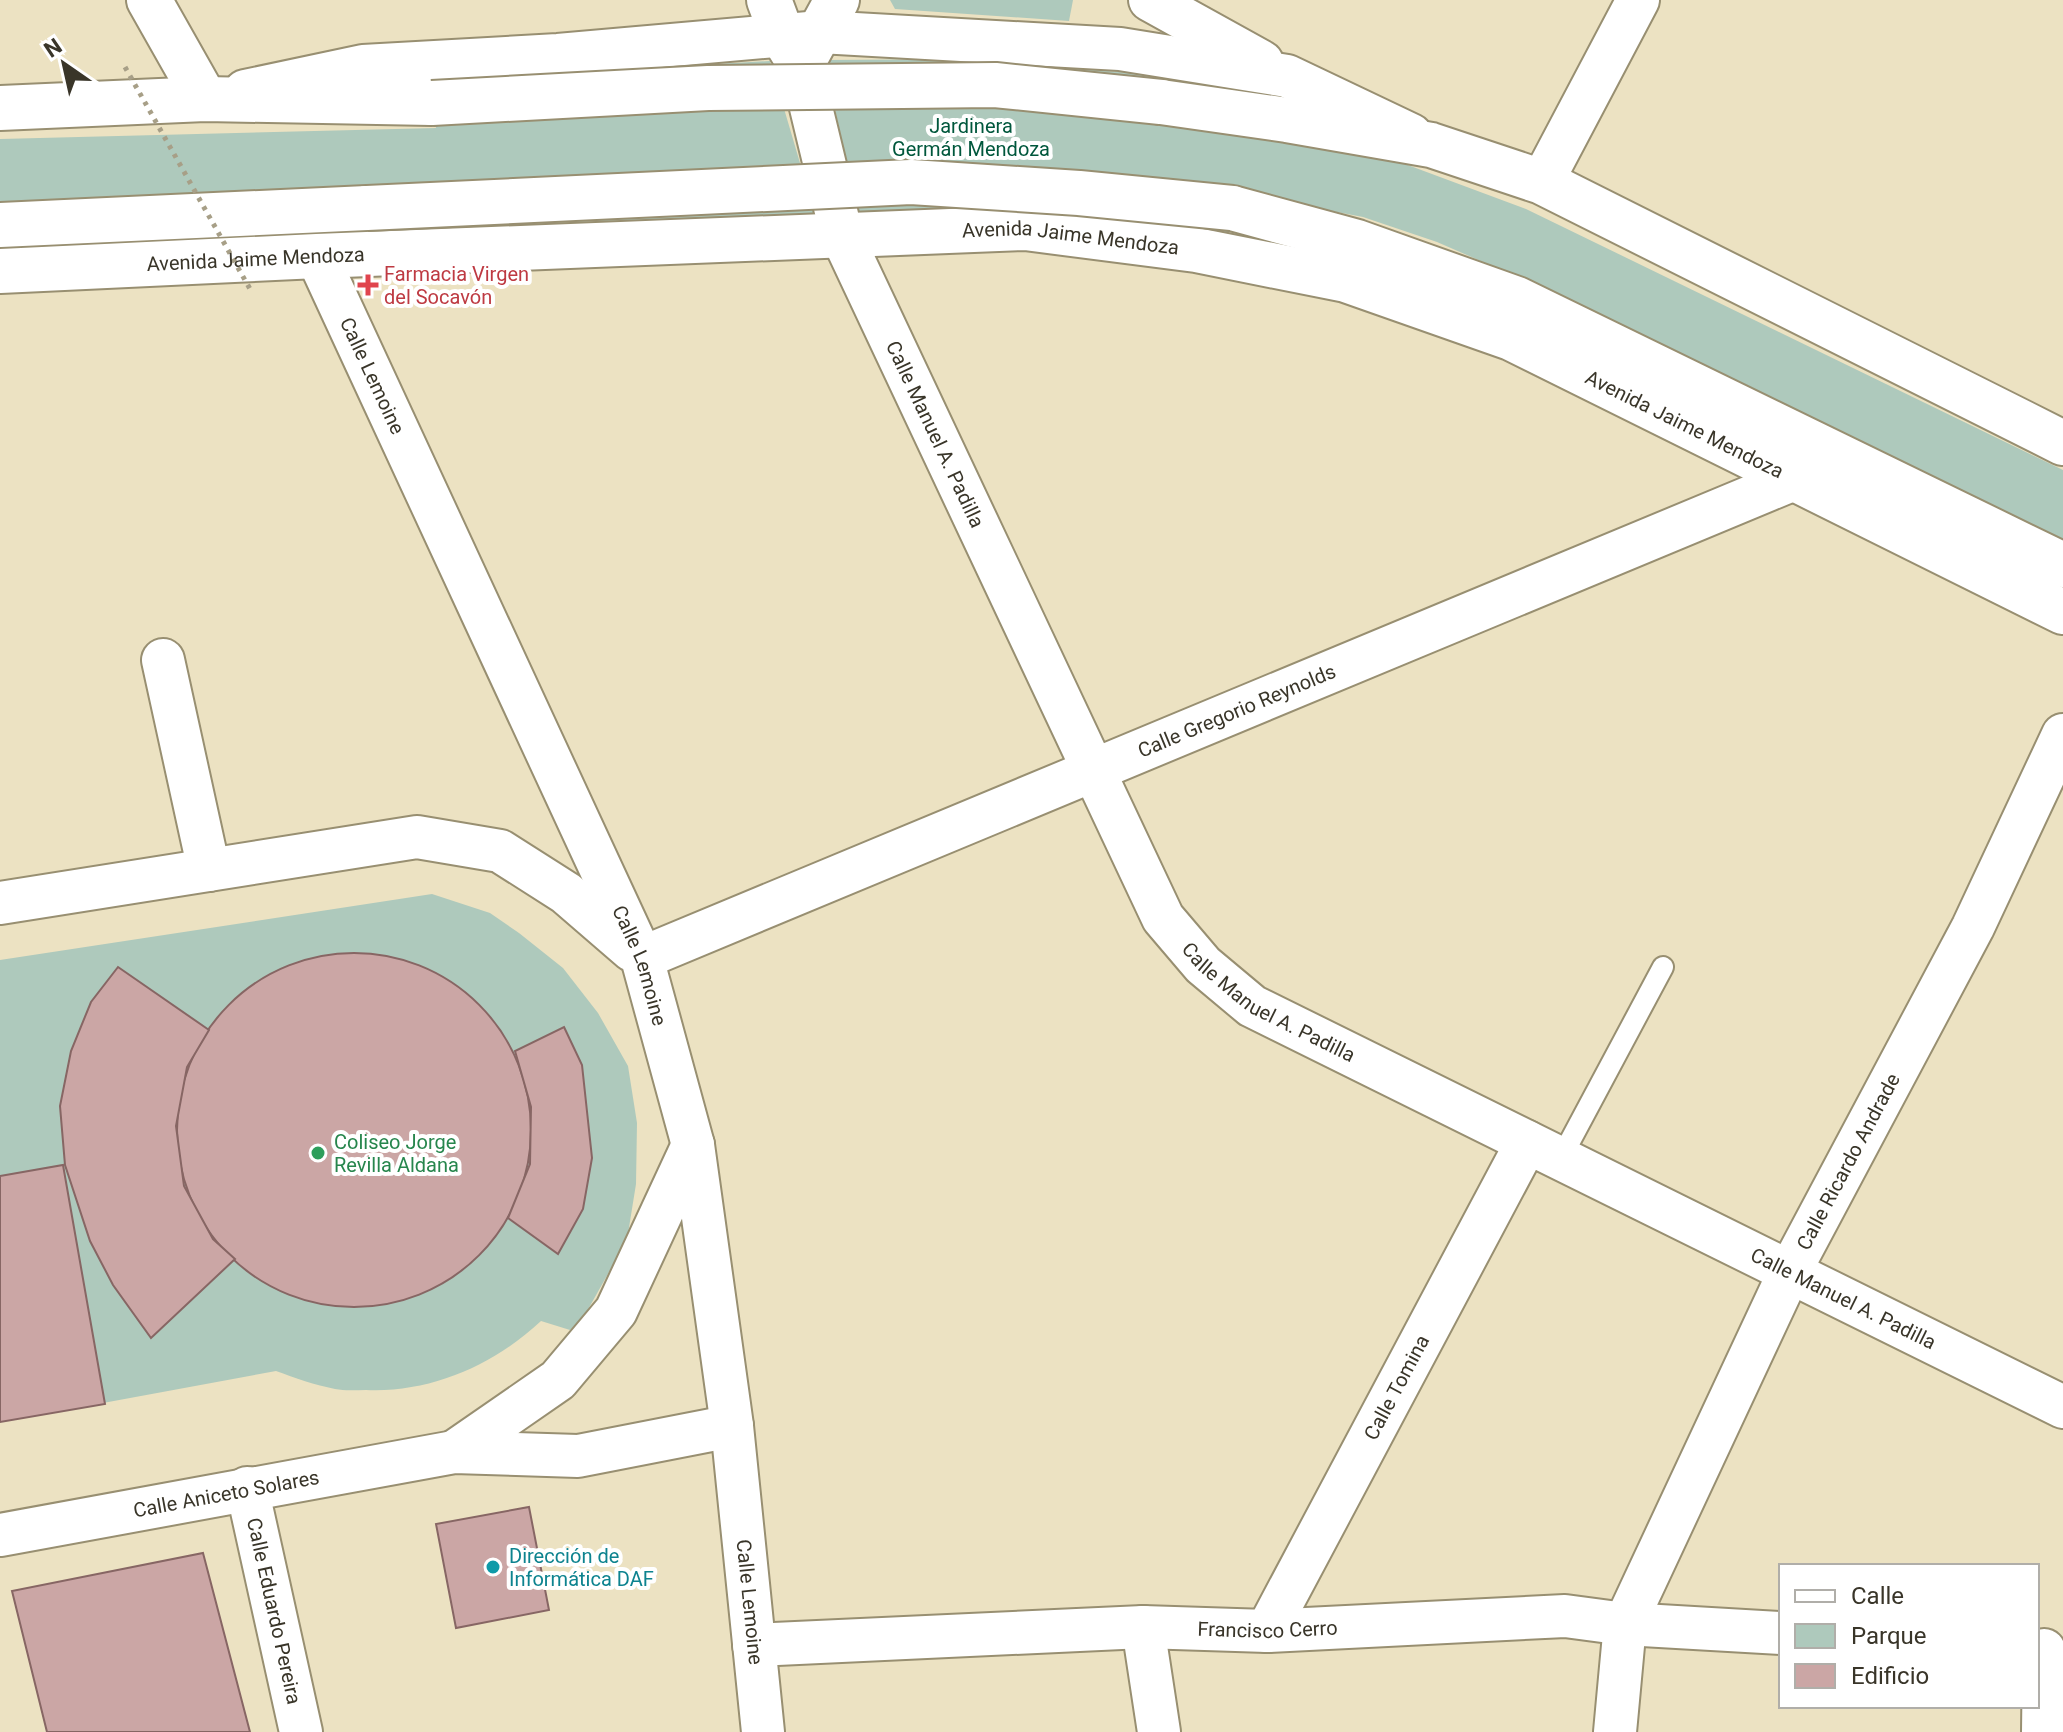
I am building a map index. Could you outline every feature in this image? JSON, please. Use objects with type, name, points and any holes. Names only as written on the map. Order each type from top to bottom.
[{"type":"main road","points":[[149,0],[205,99]]},
{"type":"main road","points":[[0,108],[205,99],[432,103],[708,88],[995,85],[1161,102],[1287,120],[1431,145],[1542,182],[2063,443]]},
{"type":"main road","name":"Avenida Jaime Mendoza","points":[[0,225],[911,182],[1079,193],[1232,208],[1357,242],[1517,299],[2063,612]]},
{"type":"main road","name":"Avenida Jaime Mendoza","points":[[0,271],[1025,228],[1196,250],[1346,280],[1511,338],[1803,461],[2063,565]]},
{"type":"street","points":[[1150,0],[1287,76],[1431,145]]},
{"type":"street","points":[[1542,182],[1638,0]]},
{"type":"street","points":[[205,99],[363,66],[558,55],[802,27],[1120,49],[1287,76]]},
{"type":"street","name":"Calle Manuel A. Padilla","points":[[802,27],[842,236],[1163,918],[1203,965],[1252,1006],[2063,1407]]},
{"type":"street","name":"Calle Lemoine","points":[[317,256],[642,958],[693,1145],[732,1426],[763,1732]]},
{"type":"street","name":"Calle Gregorio Reynolds","points":[[642,958],[1094,771],[1803,461]]},
{"type":"street","points":[[163,660],[209,870]]},
{"type":"street","name":"Calle Ricardo Andrade","points":[[1615,1732],[1625,1624],[1790,1271],[1973,927],[2063,735]]},
{"type":"street","points":[[0,903],[417,837],[500,851],[566,893],[642,958]]},
{"type":"street","name":"Calle Aniceto Solares","points":[[454,1452],[558,1380],[616,1311],[693,1145]]},
{"type":"street","name":"Calle Tomina","points":[[1267,1631],[1544,1150]]},
{"type":"street","name":"Calle Aniceto Solares","points":[[0,1535],[454,1452],[578,1456],[732,1426]]},
{"type":"street","name":"Calle Eduardo Pereira","points":[[247,1488],[301,1732]]},
{"type":"street","name":"Francisco Cerro","points":[[754,1645],[1143,1627],[1267,1631],[1565,1616],[1625,1624],[1779,1633]]},
{"type":"street","points":[[1143,1627],[1159,1732]]},
{"type":"street","points":[[2043,1732],[2048,1650]]},
{"type":"lane","points":[[1544,1150],[1663,967]]},
{"type":"path","points":[[125,67],[250,289]]},
{"type":"green space","points":[[890,0],[1073,0],[1069,21],[895,9]]},
{"type":"green space","name":"Jardinera Germán Mendoza","points":[[974,59],[1164,76],[1163,117],[1397,161],[1526,209],[2063,470],[2063,551],[1545,289],[1437,242],[1363,217],[1237,193],[1227,242],[859,217],[824,60]]},
{"type":"green space","points":[[770,61],[815,214],[369,229],[0,205],[0,139],[436,128],[429,80]]},
{"type":"green space","name":"Coliseo Jorge Revilla Aldana","points":[[432,894],[490,913],[563,968],[598,1013],[628,1066],[637,1123],[636,1184],[627,1240],[586,1313],[570,1330],[541,1321],[523,1337],[482,1363],[414,1387],[339,1390],[276,1371],[0,1422],[0,960]]},
{"type":"building","points":[[354,953],[388,957],[422,967],[452,983],[479,1005],[501,1032],[517,1062],[527,1096],[531,1130],[527,1164],[517,1198],[501,1228],[479,1255],[452,1277],[422,1293],[388,1303],[354,1307],[320,1303],[286,1293],[256,1277],[229,1255],[207,1228],[191,1198],[181,1164],[177,1130],[181,1096],[191,1062],[207,1032],[229,1005],[256,983],[286,967],[320,957]]},
{"type":"building","points":[[118,967],[209,1030],[187,1067],[176,1126],[184,1186],[213,1239],[235,1259],[151,1338],[113,1285],[90,1241],[65,1165],[60,1106],[71,1051],[91,1002]]},
{"type":"building","points":[[564,1027],[582,1065],[592,1158],[583,1209],[558,1254],[508,1218],[530,1164],[531,1107],[515,1051]]},
{"type":"building","points":[[63,1165],[105,1404],[0,1422],[0,1176]]},
{"type":"building","name":"Dirección de Informática DAF","points":[[529,1507],[549,1610],[456,1628],[436,1524]]},
{"type":"building","points":[[203,1553],[250,1732],[47,1732],[12,1591]]},
{"type":"place","name":"Farmacia Virgen del Socavón","points":[[368,285]]},
{"type":"place","name":"Coliseo Jorge Revilla Aldana","points":[[318,1153]]},
{"type":"place","name":"Dirección de Informática DAF","points":[[493,1567]]}]
